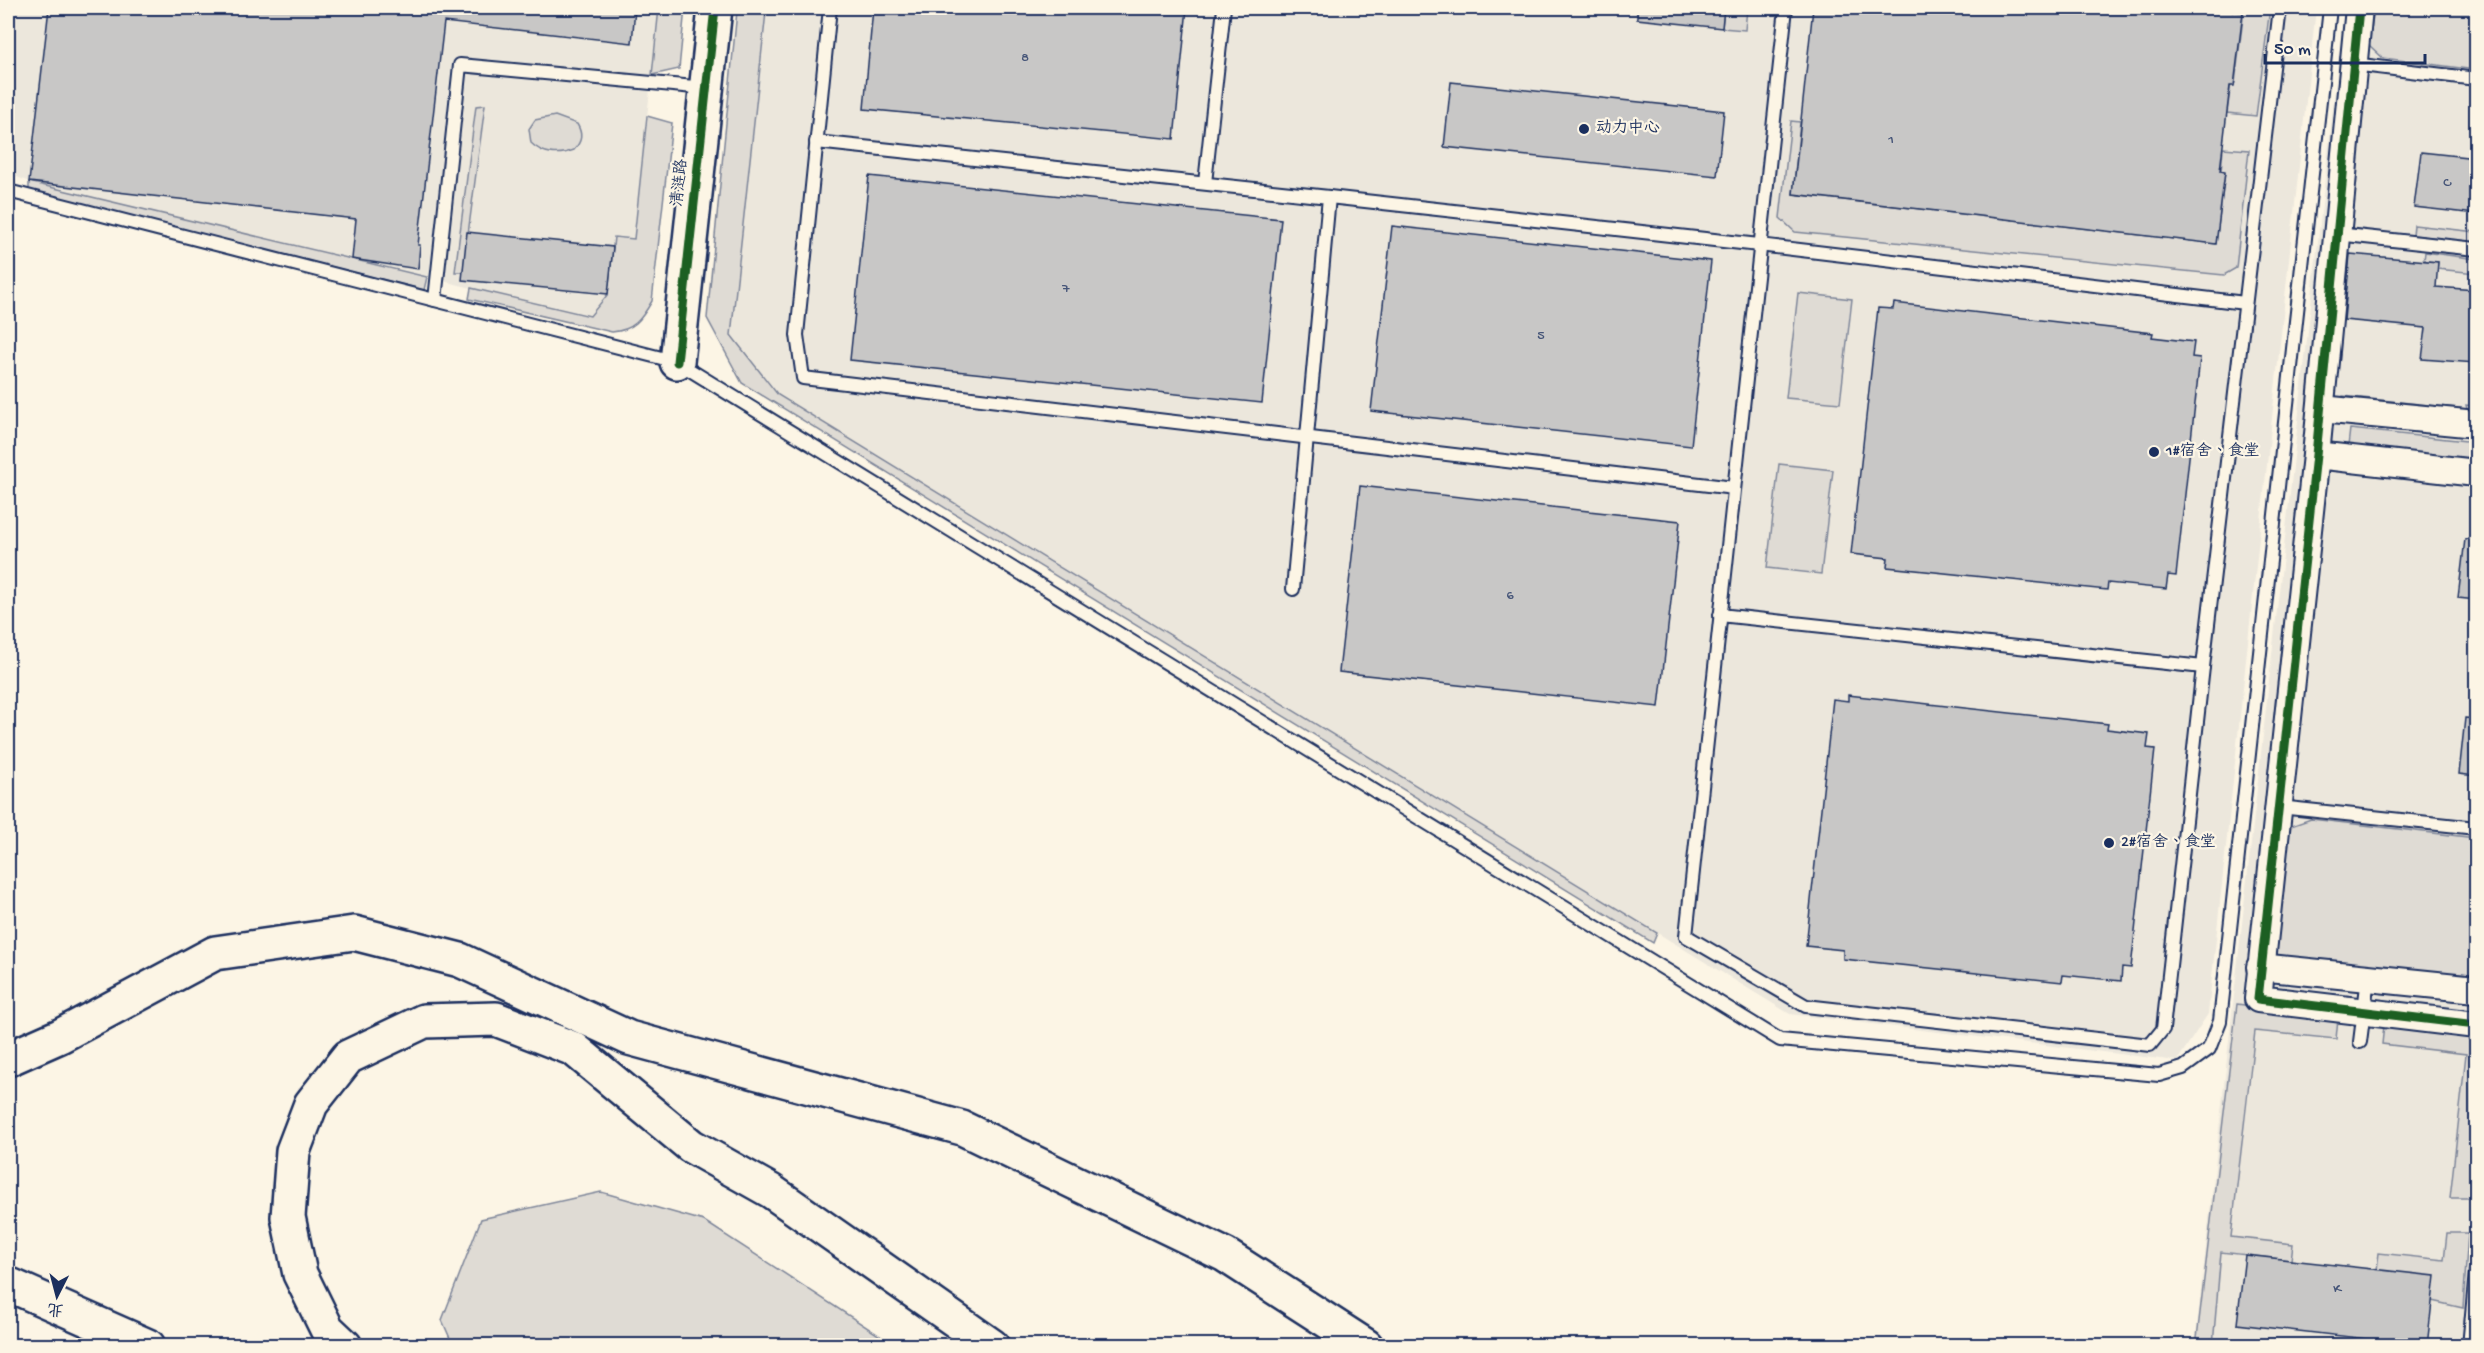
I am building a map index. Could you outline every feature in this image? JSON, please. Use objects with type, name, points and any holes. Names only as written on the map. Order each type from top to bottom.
[{"type":"main road","name":"清涟路","points":[[677,362],[715,8]]},
{"type":"main road","points":[[8,1059],[60,1036],[215,953],[354,933],[460,960],[629,1038],[963,1128],[1225,1255],[1366,1346]]},
{"type":"main road","points":[[345,1346],[327,1329],[300,1275],[288,1218],[293,1151],[310,1104],[348,1057],[424,1021],[496,1019],[574,1049],[691,1146],[771,1191],[992,1346]]},
{"type":"main road","points":[[8,1284],[148,1346]]},
{"type":"street","points":[[2359,8],[2321,409],[2258,999],[2476,1025]]},
{"type":"street","points":[[2321,409],[2476,424]]},
{"type":"street","points":[[2316,455],[2476,473]]},
{"type":"street","points":[[2260,967],[2476,989]]},
{"type":"lane","points":[[830,8],[797,335],[803,378],[1734,488]]},
{"type":"lane","points":[[1205,183],[1224,8]]},
{"type":"lane","points":[[1786,8],[1686,936],[1806,1006],[2150,1045],[2163,1029],[2280,8]]},
{"type":"lane","points":[[8,191],[677,362],[1780,1040],[2159,1075],[2183,1068],[2209,1049],[2220,1021],[2330,8]]},
{"type":"lane","points":[[2352,64],[2476,79]]},
{"type":"lane","points":[[435,300],[460,65],[706,88]]},
{"type":"lane","points":[[816,142],[1759,245],[2246,303]]},
{"type":"lane","points":[[1293,589],[1329,197]]},
{"type":"lane","points":[[2337,234],[2476,249]]},
{"type":"lane","points":[[1720,615],[2203,667]]},
{"type":"lane","points":[[2279,807],[2476,828]]},
{"type":"lane","points":[[2360,1042],[2368,978]]},
{"type":"lane","points":[[2469,1346],[2476,1272]]},
{"type":"shaded area","points":[[8,8],[659,8],[627,299],[597,318],[29,182],[8,173]]},
{"type":"shaded area","points":[[659,8],[685,8],[679,69],[652,75]]},
{"type":"shaded area","points":[[766,8],[2316,8],[2208,1014],[2177,1061],[1790,1014],[778,395],[731,335]]},
{"type":"shaded area","points":[[1724,8],[1747,8],[1745,30],[1722,28]]},
{"type":"shaded area","points":[[2229,8],[2270,8],[2256,116],[2227,113],[2231,83],[2235,83],[2244,10]]},
{"type":"shaded area","points":[[2344,8],[2476,8],[2476,1345],[2195,1346]]},
{"type":"shaded area","points":[[2374,8],[2476,8],[2476,70],[2383,58],[2369,45]]},
{"type":"shaded area","points":[[737,11],[766,12],[731,335],[778,395],[1657,933],[1653,943],[742,383],[707,318]]},
{"type":"shaded area","points":[[485,105],[463,272],[455,272],[476,106]]},
{"type":"shaded area","points":[[555,116],[577,124],[581,137],[574,150],[551,153],[531,143],[529,129],[535,120]]},
{"type":"shaded area","points":[[647,116],[672,123],[652,301],[640,319],[626,329],[612,332],[469,299],[471,288],[590,316],[608,294],[614,237],[634,239]]},
{"type":"shaded area","points":[[1791,121],[1800,122],[1793,194],[2216,244],[2225,173],[2221,172],[2223,148],[2249,150],[2236,268],[2224,275],[1795,232],[1780,218]]},
{"type":"shaded area","points":[[29,182],[427,277],[424,290],[29,190]]},
{"type":"shaded area","points":[[2414,225],[2476,232],[2476,242],[2413,235]]},
{"type":"shaded area","points":[[2425,252],[2476,259],[2476,273],[2437,269],[2438,262],[2424,261]]},
{"type":"shaded area","points":[[1798,293],[1852,299],[1840,403],[1786,398]]},
{"type":"shaded area","points":[[2343,396],[2467,409],[2466,405],[2476,406],[2476,417],[2342,401]]},
{"type":"shaded area","points":[[2350,429],[2476,442],[2476,460],[2348,446]]},
{"type":"shaded area","points":[[1779,464],[1833,470],[1821,574],[1767,568]]},
{"type":"shaded area","points":[[2311,819],[2476,838],[2476,982],[2282,961],[2276,954],[2287,835],[2291,826]]},
{"type":"shaded area","points":[[2237,1004],[2338,1018],[2336,1039],[2255,1031],[2231,1237],[2293,1244],[2291,1260],[2221,1252],[2213,1345],[2196,1346]]},
{"type":"shaded area","points":[[2384,1025],[2476,1035],[2474,1198],[2450,1198],[2466,1054],[2382,1044]]},
{"type":"shaded area","points":[[601,1192],[704,1221],[894,1345],[453,1345],[442,1320],[481,1219]]},
{"type":"shaded area","points":[[2447,1233],[2468,1233],[2463,1308],[2432,1301],[2377,1270],[2379,1253],[2444,1260]]},
{"type":"building","points":[[49,8],[635,8],[632,43],[444,22],[418,245],[420,245],[418,269],[352,259],[356,219],[29,182]]},
{"type":"building","points":[[873,8],[1187,8],[1174,139],[864,109]]},
{"type":"building","points":[[1637,8],[1724,8],[1722,28],[1637,19]]},
{"type":"building","points":[[1813,8],[2207,8],[2243,12],[2234,86],[2230,86],[2220,171],[2225,172],[2216,244],[1793,194]]},
{"type":"building","name":"动力中心","points":[[1451,82],[1724,111],[1717,176],[1444,147]]},
{"type":"building","points":[[2421,152],[2476,158],[2476,214],[2414,207]]},
{"type":"building","points":[[869,176],[1281,219],[1262,403],[850,360]]},
{"type":"building","points":[[1392,226],[1711,261],[1691,446],[1371,411]]},
{"type":"building","points":[[467,232],[613,247],[608,294],[462,280]]},
{"type":"building","points":[[2350,254],[2438,262],[2436,287],[2476,290],[2476,363],[2422,359],[2426,328],[2344,320]]},
{"type":"building","name":"1#宿舍、食堂","points":[[1894,303],[2153,333],[2152,337],[2194,342],[2192,357],[2200,358],[2176,576],[2168,575],[2166,589],[2108,583],[2107,590],[1887,567],[1888,558],[1851,554],[1878,308],[1893,309]]},
{"type":"building","points":[[1360,486],[1680,521],[1659,707],[1339,672]]},
{"type":"building","points":[[2465,539],[2476,540],[2476,600],[2458,598]]},
{"type":"building","name":"2#宿舍、食堂","points":[[1848,695],[2108,724],[2107,729],[2149,734],[2147,748],[2155,749],[2131,968],[2122,967],[2121,981],[2063,975],[2062,982],[1843,959],[1843,950],[1806,946],[1833,699],[1848,701]]},
{"type":"building","points":[[2465,718],[2476,719],[2476,776],[2459,774]]},
{"type":"building","points":[[2245,1255],[2435,1276],[2427,1346],[2237,1324]]},
{"type":"cycle path","points":[[677,362],[715,8]]},
{"type":"cycle path","points":[[2359,8],[2316,455],[2258,999],[2476,1025]]},
{"type":"place","name":"动力中心","points":[[1584,129]]},
{"type":"place","name":"1#宿舍、食堂","points":[[2154,452]]},
{"type":"place","name":"2#宿舍、食堂","points":[[2109,843]]}]
